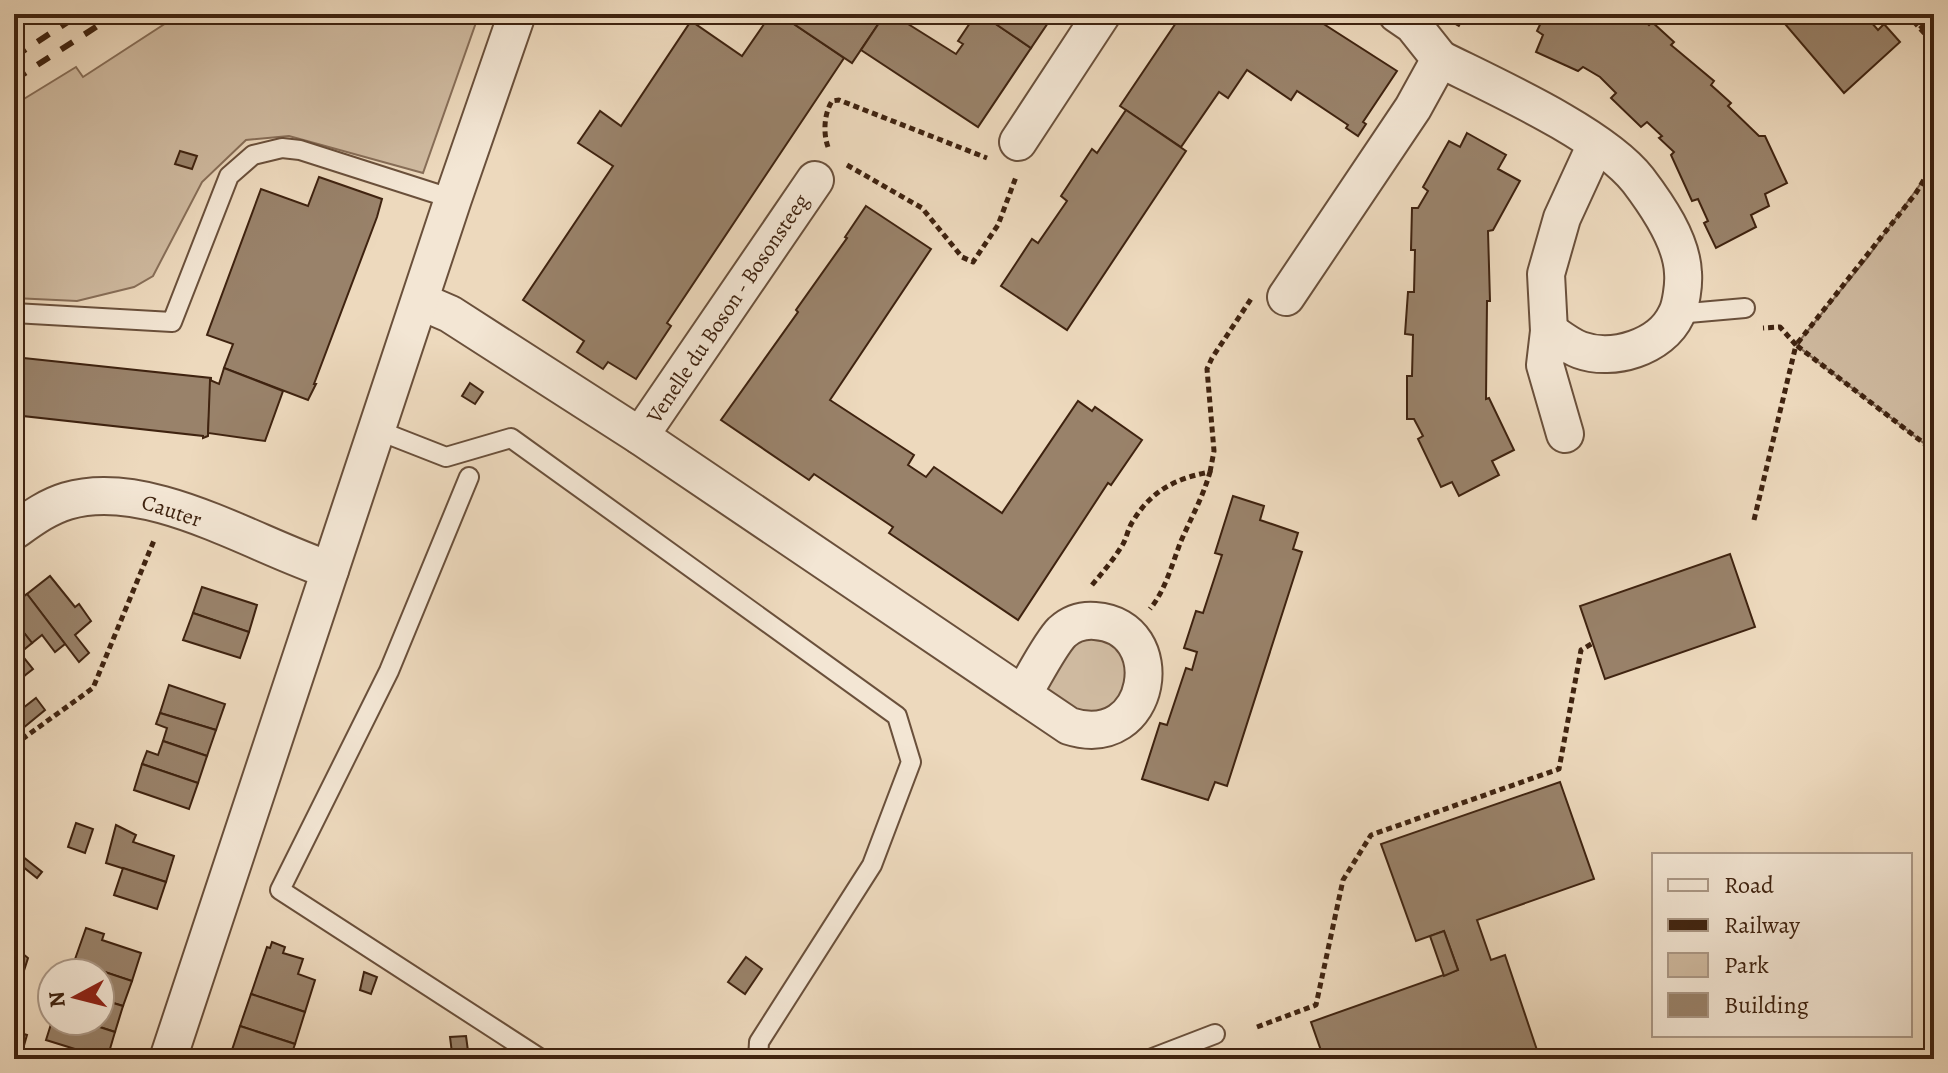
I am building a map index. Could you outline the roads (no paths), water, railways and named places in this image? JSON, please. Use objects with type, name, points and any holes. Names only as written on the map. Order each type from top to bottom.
[{"type":"street","points":[[168,1059],[517,14]]},
{"type":"street","points":[[1009,157],[1102,14]]},
{"type":"street","points":[[1397,14],[1413,25],[1440,59],[1504,91],[1596,144],[1635,177],[1654,202],[1676,244],[1683,273],[1677,314],[1664,332],[1638,349],[1609,354],[1580,350],[1549,331]]},
{"type":"street","points":[[1270,296],[1413,108],[1440,59]]},
{"type":"street","points":[[1565,434],[1545,365],[1549,331],[1546,274],[1562,218],[1596,144]]},
{"type":"street","name":"Venelle du Boson - Bosonsteeg","points":[[640,436],[824,168]]},
{"type":"street","points":[[420,301],[450,314],[640,436],[1023,694]]},
{"type":"street","name":"Cauter","points":[[14,531],[42,511],[68,501],[111,496],[153,501],[330,570]]},
{"type":"lane","points":[[14,313],[172,322],[229,176],[253,155],[282,148],[300,150],[453,199]]},
{"type":"lane","points":[[1677,314],[1745,308]]},
{"type":"lane","points":[[377,430],[446,457],[511,438],[897,716],[911,762],[872,865],[759,1042],[758,1059]]},
{"type":"lane","points":[[469,477],[389,671],[280,890],[541,1059]]},
{"type":"lane","points":[[1150,1059],[1215,1034]]},
{"type":"railway","points":[[14,57],[80,14]]},
{"type":"railway","points":[[14,80],[116,14]]}]
